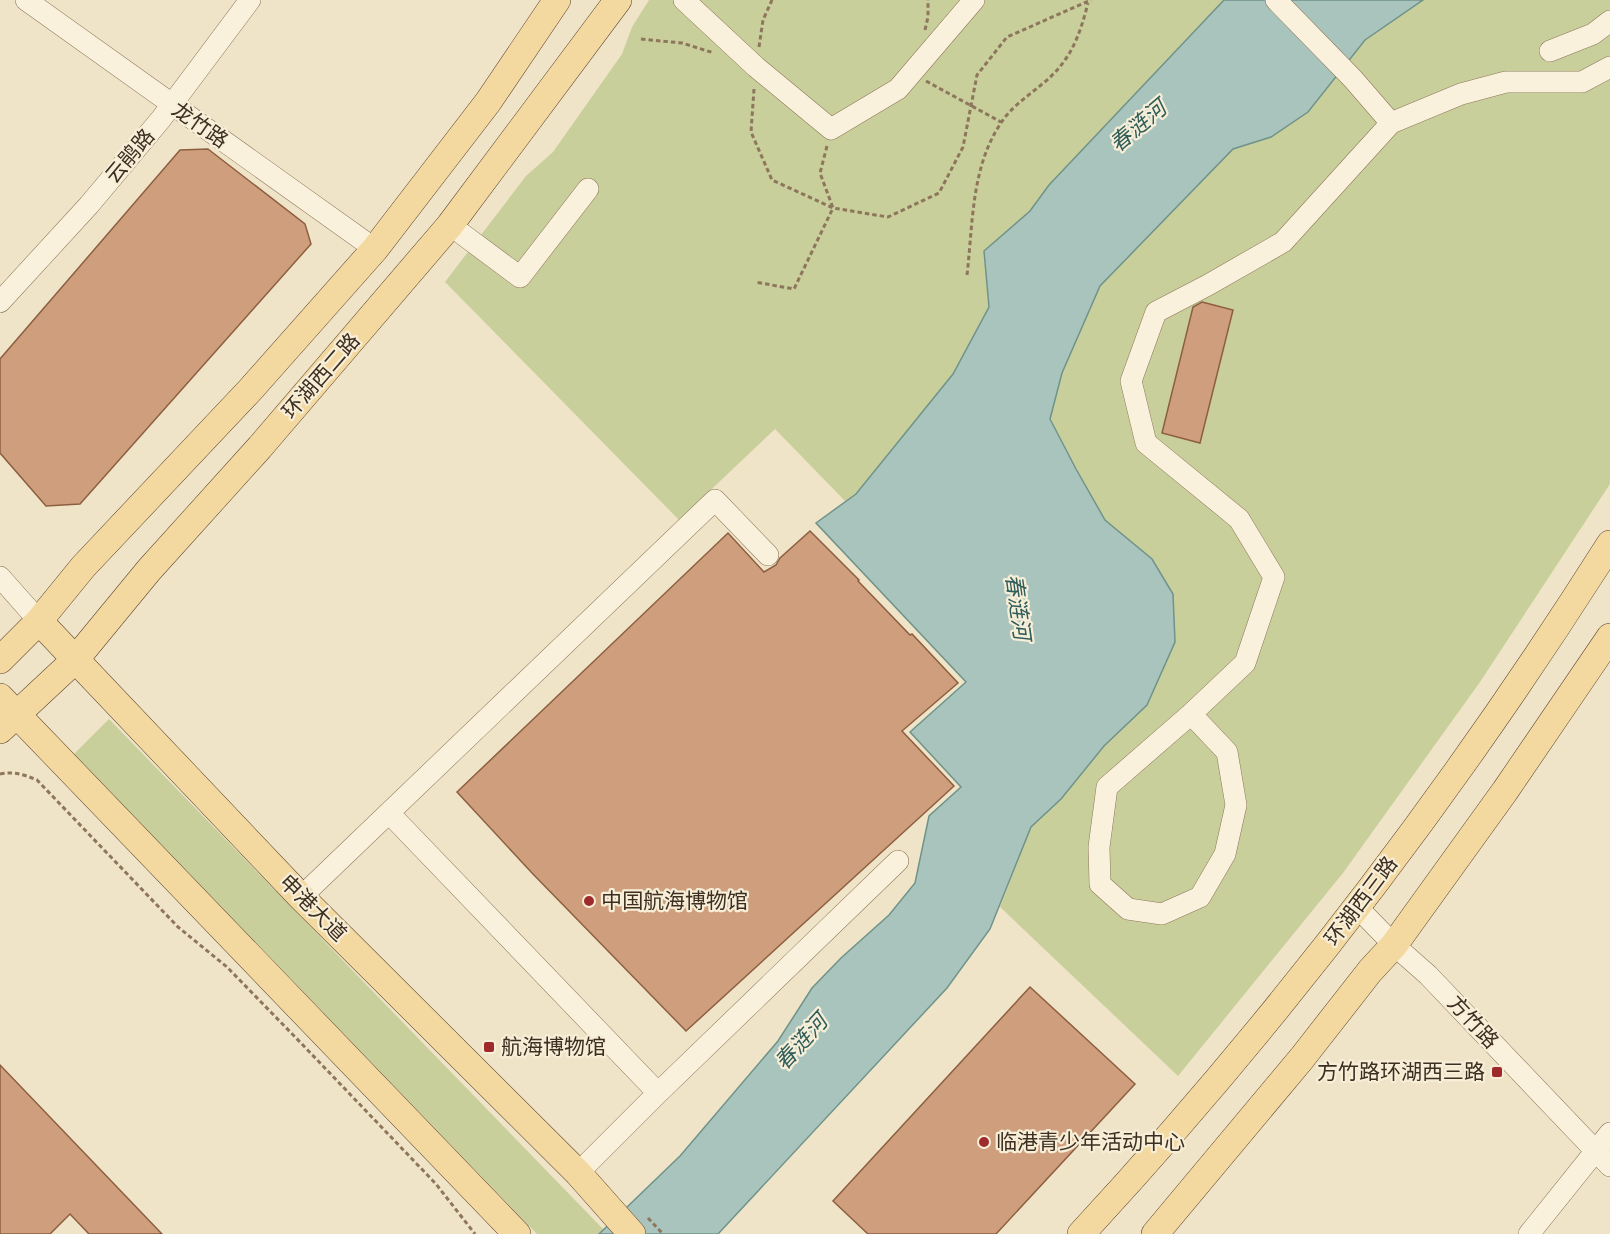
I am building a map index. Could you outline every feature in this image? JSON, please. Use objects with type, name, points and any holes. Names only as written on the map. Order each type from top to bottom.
[{"type":"main road","name":"环湖西二路","points":[[0,660],[39,621],[82,567],[250,390],[375,249],[488,102],[557,0]]},
{"type":"main road","name":"环湖西二路","points":[[6,714],[75,660],[149,570],[260,447],[450,225],[618,0]]},
{"type":"main road","name":"环湖西三路","points":[[1082,1234],[1157,1152],[1266,1024],[1357,907],[1545,645],[1610,544]]},
{"type":"main road","name":"申港大道","points":[[39,621],[301,897],[578,1173],[632,1234]]},
{"type":"main road","points":[[1155,1234],[1302,1058],[1370,971],[1394,945],[1505,791],[1610,637]]},
{"type":"main road","points":[[6,714],[517,1234]]},
{"type":"street","name":"龙竹路","points":[[26,0],[375,249]]},
{"type":"street","name":"云鹃路","points":[[0,303],[89,205],[172,105],[250,0]]},
{"type":"street","points":[[684,0],[756,67],[831,129],[898,89],[975,0]]},
{"type":"street","points":[[1276,0],[1353,79],[1391,123]]},
{"type":"street","points":[[1550,51],[1593,34],[1610,21]]},
{"type":"street","points":[[1191,714],[1227,752],[1236,805],[1224,854],[1200,897],[1162,914],[1128,909],[1100,884],[1099,847],[1107,787],[1191,714],[1245,663],[1274,577],[1239,519],[1146,443],[1131,381],[1156,312],[1283,242],[1391,123],[1461,94],[1506,82],[1582,82],[1610,67]]},
{"type":"street","points":[[450,225],[520,278],[588,189]]},
{"type":"street","points":[[301,897],[715,500],[768,555]]},
{"type":"street","name":"申港大道","points":[[0,577],[39,621]]},
{"type":"street","points":[[389,813],[658,1093]]},
{"type":"street","points":[[578,1173],[898,861]]},
{"type":"street","name":"方竹路","points":[[1357,907],[1394,945],[1428,975],[1603,1158]]},
{"type":"street","points":[[1529,1234],[1603,1158],[1610,1133]]},
{"type":"path","points":[[772,0],[763,20],[756,67],[751,132],[772,180],[834,208],[888,216],[939,193],[963,147],[976,75],[1007,37],[1090,1]]},
{"type":"path","points":[[967,275],[976,186],[985,153],[1001,122],[1044,83],[1068,57],[1079,38],[1090,1]]},
{"type":"path","points":[[640,39],[682,42],[724,57]]},
{"type":"path","points":[[913,74],[1001,122]]},
{"type":"path","points":[[755,282],[794,289],[834,208],[820,173],[831,129]]},
{"type":"path","points":[[0,774],[8,772],[22,774],[37,780],[178,927],[227,967],[300,1042],[436,1184],[475,1234]]},
{"type":"green space","points":[[649,0],[1224,0],[1049,185],[1030,211],[984,251],[989,307],[953,374],[856,494],[845,501],[775,429],[679,520],[445,282],[526,176],[553,152],[622,54],[632,27]]},
{"type":"green space","points":[[1423,0],[1610,0],[1610,484],[1480,682],[1343,873],[1178,1076],[1000,907],[1031,827],[1061,799],[1104,746],[1175,642],[1172,594],[1152,559],[1105,520],[1050,418],[1062,373],[1100,286],[1233,148],[1271,137],[1308,112],[1365,40]]},
{"type":"green space","points":[[109,719],[604,1230],[599,1234],[537,1234],[74,754]]},
{"type":"water","name":"春涟河","points":[[1224,0],[1423,0],[1365,40],[1308,112],[1271,137],[1233,149],[1100,286],[1062,373],[1050,419],[1105,520],[1152,559],[1173,594],[1175,642],[1147,705],[1104,746],[1061,799],[1031,827],[990,929],[947,988],[718,1234],[599,1234],[680,1156],[778,1041],[812,988],[841,958],[889,915],[915,883],[929,816],[961,787],[910,732],[966,682],[816,523],[856,494],[953,374],[989,307],[984,251],[1030,211],[1049,185]]},
{"type":"building","points":[[208,149],[305,224],[311,244],[80,504],[46,506],[0,453],[0,359],[180,150]]},
{"type":"building","points":[[1202,302],[1233,310],[1200,443],[1162,433],[1193,307]]},
{"type":"building","name":"中国航海博物馆","points":[[810,531],[958,683],[902,731],[954,786],[686,1031],[532,873],[457,792],[728,533],[764,572],[776,565],[780,558]]},
{"type":"building","name":"临港青少年活动中心","points":[[1030,987],[1135,1084],[996,1234],[868,1234],[833,1201]]},
{"type":"building","points":[[0,1065],[162,1234],[89,1234],[70,1214],[50,1234],[0,1234]]},
{"type":"place","name":"中国航海博物馆","points":[[589,901]]},
{"type":"place","name":"航海博物馆","points":[[489,1047]]},
{"type":"place","name":"方竹路环湖西三路","points":[[1497,1072]]},
{"type":"place","name":"临港青少年活动中心","points":[[984,1142]]}]
